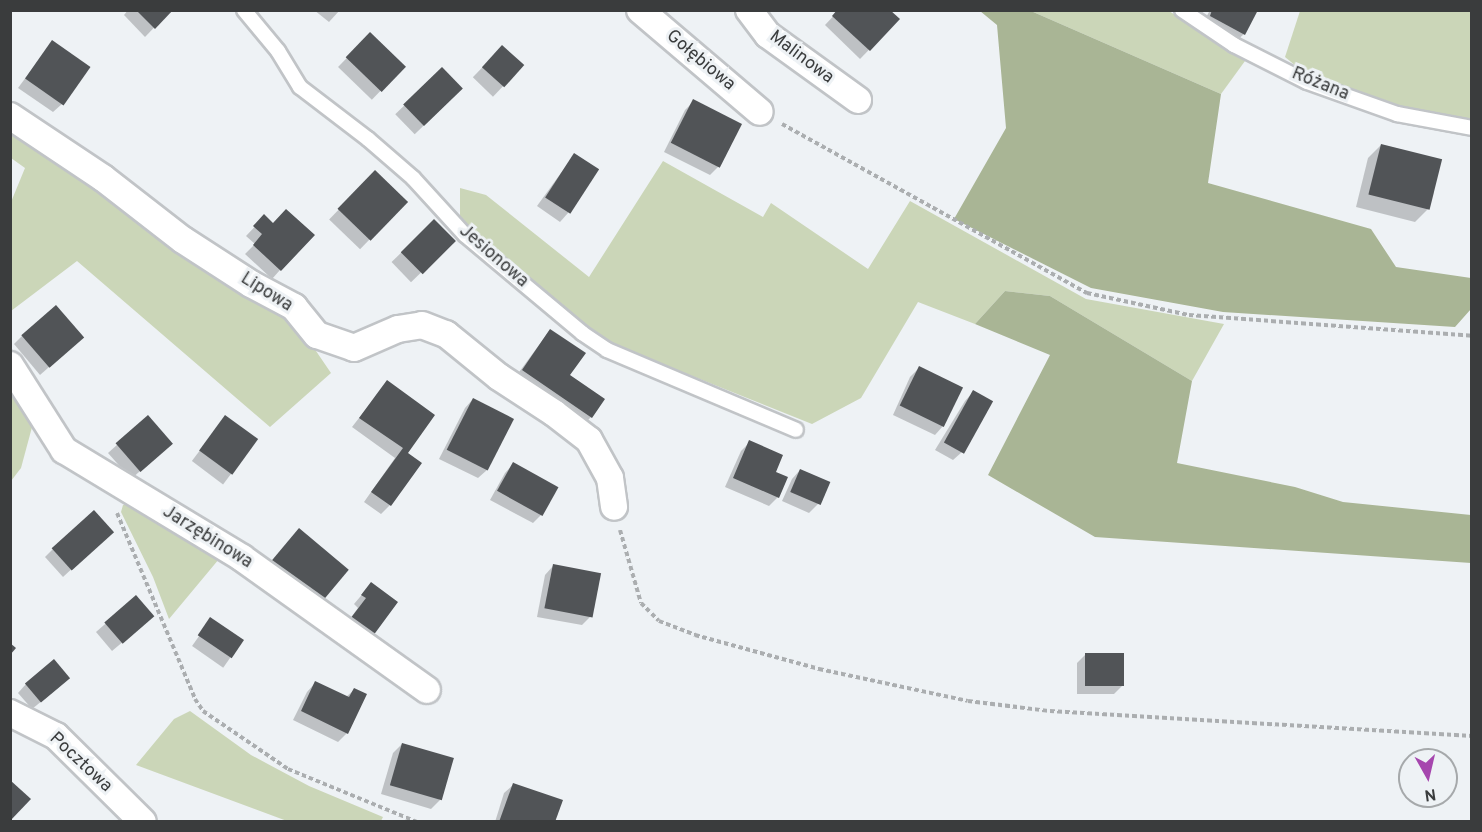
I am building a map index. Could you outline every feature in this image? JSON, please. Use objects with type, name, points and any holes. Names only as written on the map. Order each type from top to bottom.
[{"type":"street","name":"Gołębiowa","points":[[640,10],[760,112]]},
{"type":"street","name":"Malinowa","points":[[749,10],[768,35],[858,100]]},
{"type":"street","name":"Lipowa","points":[[10,116],[104,178],[183,240],[251,284],[294,307],[317,335],[354,348],[398,329],[422,325],[446,334],[500,377],[554,412],[589,440],[610,478],[614,507]]},
{"type":"street","name":"Jarzębinowa","points":[[10,365],[64,450],[242,558],[428,690]]},
{"type":"street","name":"Pocztowa","points":[[10,713],[56,736],[143,822]]},
{"type":"lane","name":"Jesionowa","points":[[244,10],[278,51],[300,87],[368,139],[413,178],[465,235],[582,333],[608,350],[796,430]]},
{"type":"lane","name":"Różana","points":[[1182,10],[1234,45],[1307,82],[1397,114],[1472,128]]},
{"type":"path","points":[[760,112],[1088,293],[1189,315],[1472,336]]},
{"type":"path","points":[[99,472],[195,699],[203,711],[288,769],[417,822]]},
{"type":"path","points":[[614,507],[641,603],[659,621],[695,635],[819,669],[968,701],[1050,711],[1472,736]]},
{"type":"green space","points":[[980,11],[1031,11],[1221,94],[1208,183],[1371,229],[1396,267],[1471,278],[1471,309],[1455,327],[1223,312],[1091,288],[954,219],[1006,128],[997,25]]},
{"type":"green space","points":[[1031,11],[1169,11],[1245,61],[1221,94]]},
{"type":"green space","points":[[1300,11],[1471,11],[1471,122],[1378,101],[1308,76],[1285,57]]},
{"type":"green space","points":[[11,121],[288,310],[331,373],[270,427],[77,261],[11,311],[11,202],[25,168],[11,158]]},
{"type":"green space","points":[[663,161],[763,217],[771,203],[868,269],[910,201],[1086,299],[1224,324],[1192,381],[1050,296],[1005,291],[975,324],[918,302],[861,398],[812,424],[607,342],[580,325],[460,221],[460,188],[486,195],[589,277]]},
{"type":"green space","points":[[1005,291],[1050,296],[1192,381],[1177,463],[1295,487],[1343,502],[1471,515],[1471,563],[1095,537],[988,475],[1050,355],[975,324]]},
{"type":"green space","points":[[10,379],[35,416],[21,468],[11,481]]},
{"type":"green space","points":[[130,504],[219,559],[169,619],[153,577],[121,512],[123,505]]},
{"type":"green space","points":[[190,711],[251,755],[309,786],[383,817],[381,821],[287,821],[136,765],[174,719]]},
{"type":"building","points":[[136,10],[173,10],[155,29]]},
{"type":"building","points":[[837,10],[890,10],[900,19],[870,51],[832,16]]},
{"type":"building","points":[[1212,10],[1258,10],[1245,35],[1210,16]]},
{"type":"building","points":[[370,32],[406,67],[382,92],[346,57]]},
{"type":"building","points":[[52,40],[91,67],[64,105],[25,79]]},
{"type":"building","points":[[502,45],[524,65],[504,87],[482,67]]},
{"type":"building","points":[[442,67],[463,89],[424,126],[403,105]]},
{"type":"building","points":[[693,99],[742,124],[720,168],[671,143]]},
{"type":"building","points":[[1381,144],[1442,159],[1430,210],[1368,194]]},
{"type":"building","points":[[574,153],[599,169],[570,214],[545,197]]},
{"type":"building","points":[[375,170],[408,202],[371,241],[337,209]]},
{"type":"building","points":[[286,209],[315,235],[281,271],[253,245],[262,234],[253,226],[264,214],[273,223]]},
{"type":"building","points":[[434,219],[456,241],[423,274],[401,252]]},
{"type":"building","points":[[56,305],[84,337],[49,368],[21,335]]},
{"type":"building","points":[[550,329],[586,353],[570,375],[605,399],[592,418],[522,370]]},
{"type":"building","points":[[919,366],[963,387],[944,427],[900,406]]},
{"type":"building","points":[[387,380],[435,415],[408,453],[422,463],[391,506],[371,492],[403,448],[359,418]]},
{"type":"building","points":[[973,390],[993,401],[964,454],[944,442]]},
{"type":"building","points":[[473,398],[514,419],[488,471],[447,450]]},
{"type":"building","points":[[148,415],[173,444],[140,472],[116,443]]},
{"type":"building","points":[[225,415],[258,439],[232,475],[199,451]]},
{"type":"building","points":[[749,440],[783,455],[776,472],[788,477],[779,498],[733,478]]},
{"type":"building","points":[[513,462],[558,487],[542,516],[497,491]]},
{"type":"building","points":[[800,469],[830,482],[821,505],[790,492]]},
{"type":"building","points":[[94,510],[114,532],[72,570],[52,548]]},
{"type":"building","points":[[299,528],[349,570],[321,603],[271,561]]},
{"type":"building","points":[[553,564],[601,573],[593,618],[544,608]]},
{"type":"building","points":[[371,582],[398,602],[370,640],[347,623],[366,598],[361,595]]},
{"type":"building","points":[[136,595],[154,616],[123,644],[104,623]]},
{"type":"building","points":[[210,617],[244,640],[232,658],[198,635]]},
{"type":"building","points":[[10,643],[16,648],[10,655]]},
{"type":"building","points":[[1085,653],[1124,653],[1124,686],[1085,686]]},
{"type":"building","points":[[54,659],[70,678],[41,703],[25,683]]},
{"type":"building","points":[[315,681],[349,697],[354,688],[367,694],[348,734],[301,711]]},
{"type":"building","points":[[402,743],[454,758],[442,800],[390,785]]},
{"type":"building","points":[[10,780],[31,799],[10,821]]},
{"type":"building","points":[[513,783],[563,800],[555,822],[499,822]]}]
